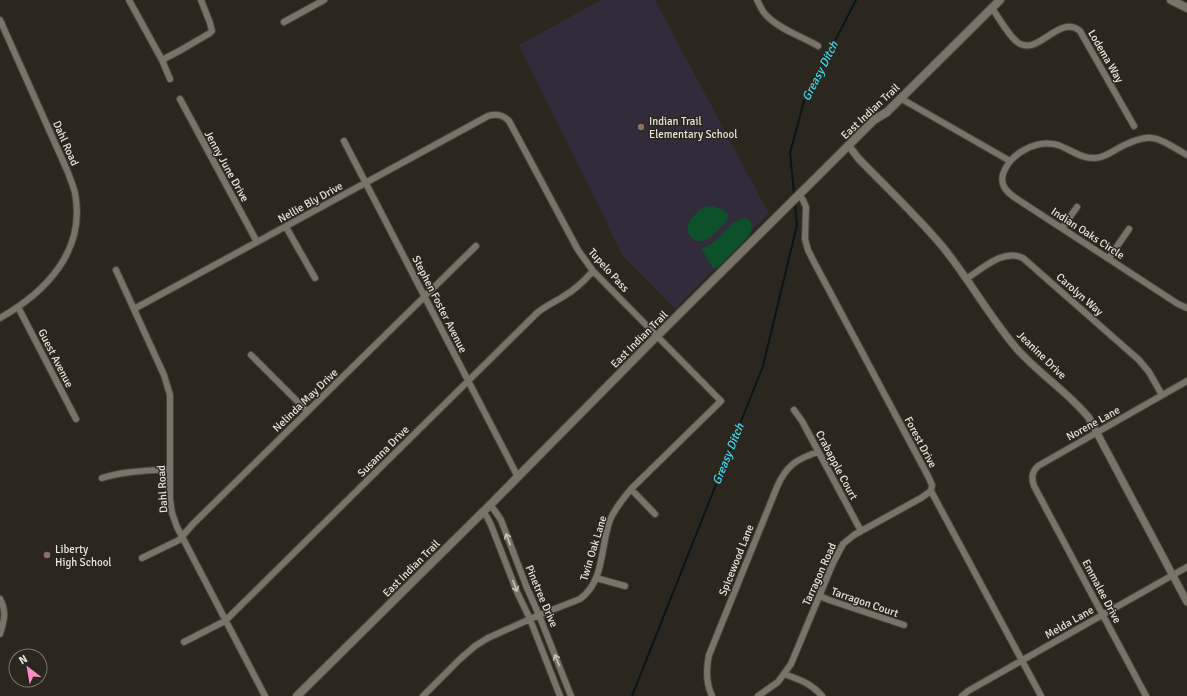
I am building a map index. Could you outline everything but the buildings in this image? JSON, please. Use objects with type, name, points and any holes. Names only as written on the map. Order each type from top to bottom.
[{"type":"main road","name":"East Indian Trail","points":[[296,696],[490,506],[657,336],[874,120],[887,112],[1000,0]]},
{"type":"main road","points":[[1171,0],[1187,8]]},
{"type":"street","points":[[129,0],[162,60],[170,79]]},
{"type":"street","points":[[162,60],[212,31],[201,0]]},
{"type":"street","points":[[284,22],[324,0]]},
{"type":"street","points":[[757,0],[765,14],[771,20],[790,32],[818,46]]},
{"type":"street","name":"Lodema Way","points":[[992,8],[1016,41],[1025,45],[1035,44],[1065,27],[1074,27],[1080,31],[1134,126]]},
{"type":"street","name":"Dahl Road","points":[[0,20],[67,170],[75,193],[76,217],[75,230],[59,268],[38,292],[0,318]]},
{"type":"street","points":[[900,98],[1010,161],[1019,153],[1027,149],[1045,144],[1057,145],[1089,158],[1098,158],[1140,138],[1148,137],[1156,138],[1187,154]]},
{"type":"street","name":"Jenny June Drive","points":[[180,99],[257,242]]},
{"type":"street","name":"Nellie Bly Drive","points":[[134,309],[488,116],[497,114]]},
{"type":"street","name":"Tupelo Pass","points":[[497,114],[509,121],[578,250],[594,271],[721,401]]},
{"type":"street","name":"Stephen Foster Avenue","points":[[344,140],[518,477]]},
{"type":"street","name":"Jeanine Drive","points":[[849,146],[858,158],[942,246],[1010,341],[1037,370],[1080,408],[1089,418],[1187,602]]},
{"type":"street","name":"Indian Oaks Circle","points":[[1010,161],[1005,169],[1002,179],[1006,190],[1178,304],[1187,308]]},
{"type":"street","name":"Forest Drive","points":[[799,195],[804,200],[806,207],[805,238],[808,250],[865,360],[928,476],[932,485],[931,491],[1041,696]]},
{"type":"street","points":[[1062,228],[1077,207]]},
{"type":"street","points":[[286,227],[315,278]]},
{"type":"street","points":[[1109,258],[1129,229]]},
{"type":"street","name":"Nelinda May Drive","points":[[142,558],[175,542],[182,536],[307,411],[476,246]]},
{"type":"street","name":"Carolyn Way","points":[[966,279],[1002,256],[1011,254],[1023,258],[1134,355],[1149,372],[1162,395]]},
{"type":"street","name":"Dahl Road","points":[[116,270],[169,388],[170,499],[172,513],[177,527],[265,696]]},
{"type":"street","name":"Susanna Drive","points":[[184,642],[225,621],[537,313],[546,306],[565,296],[594,271]]},
{"type":"street","name":"Guest Avenue","points":[[18,307],[76,419]]},
{"type":"street","points":[[251,355],[307,411]]},
{"type":"street","name":"Norene Lane","points":[[1040,496],[1032,479],[1033,472],[1038,466],[1187,381]]},
{"type":"street","name":"Twin Oak Lane","points":[[422,696],[475,646],[495,634],[580,599],[589,592],[596,578],[610,522],[621,501],[631,489],[721,401]]},
{"type":"street","name":"Crabapple Court","points":[[794,410],[802,421],[861,531]]},
{"type":"street","name":"Spicewood Lane","points":[[712,696],[706,675],[709,655],[777,487],[789,466],[798,460],[818,452]]},
{"type":"street","points":[[102,478],[130,471],[170,470]]},
{"type":"street","points":[[631,489],[655,514]]},
{"type":"street","name":"Tarragon Road","points":[[758,696],[778,682],[791,664],[841,547],[846,541],[931,491]]},
{"type":"street","name":"Emmalee Drive","points":[[1040,496],[1146,696]]},
{"type":"street","name":"Pinetree Drive","points":[[490,506],[496,511],[501,520],[571,696]]},
{"type":"street","name":"Pinetree Drive","points":[[483,512],[491,524],[560,696]]},
{"type":"street","name":"Melda Lane","points":[[962,696],[968,691],[1102,614],[1187,567]]},
{"type":"street","points":[[596,578],[625,586]]},
{"type":"street","name":"Tarragon Court","points":[[820,596],[904,626]]},
{"type":"street","points":[[0,599],[4,605],[5,619],[0,634]]},
{"type":"street","points":[[784,674],[812,686],[822,696]]},
{"type":"shaded area","name":"Indian Trail Elementary School","points":[[601,0],[655,0],[769,213],[675,309],[623,256],[519,45]]},
{"type":"green space","points":[[707,206],[716,207],[724,211],[728,214],[728,219],[718,231],[705,240],[698,241],[689,234],[689,223],[694,215],[701,209],[708,215],[702,209]]},
{"type":"green space","points":[[746,218],[752,225],[749,236],[717,268],[714,269],[701,248],[713,243],[728,227],[739,219]]},
{"type":"waterway","name":"Greasy Ditch","points":[[794,193],[790,153],[804,101],[856,0]]},
{"type":"waterway","name":"Greasy Ditch","points":[[632,696],[763,366],[797,225],[795,205]]},
{"type":"place","name":"Indian Trail Elementary School","points":[[641,127]]},
{"type":"place","name":"Liberty High School","points":[[47,555]]}]
